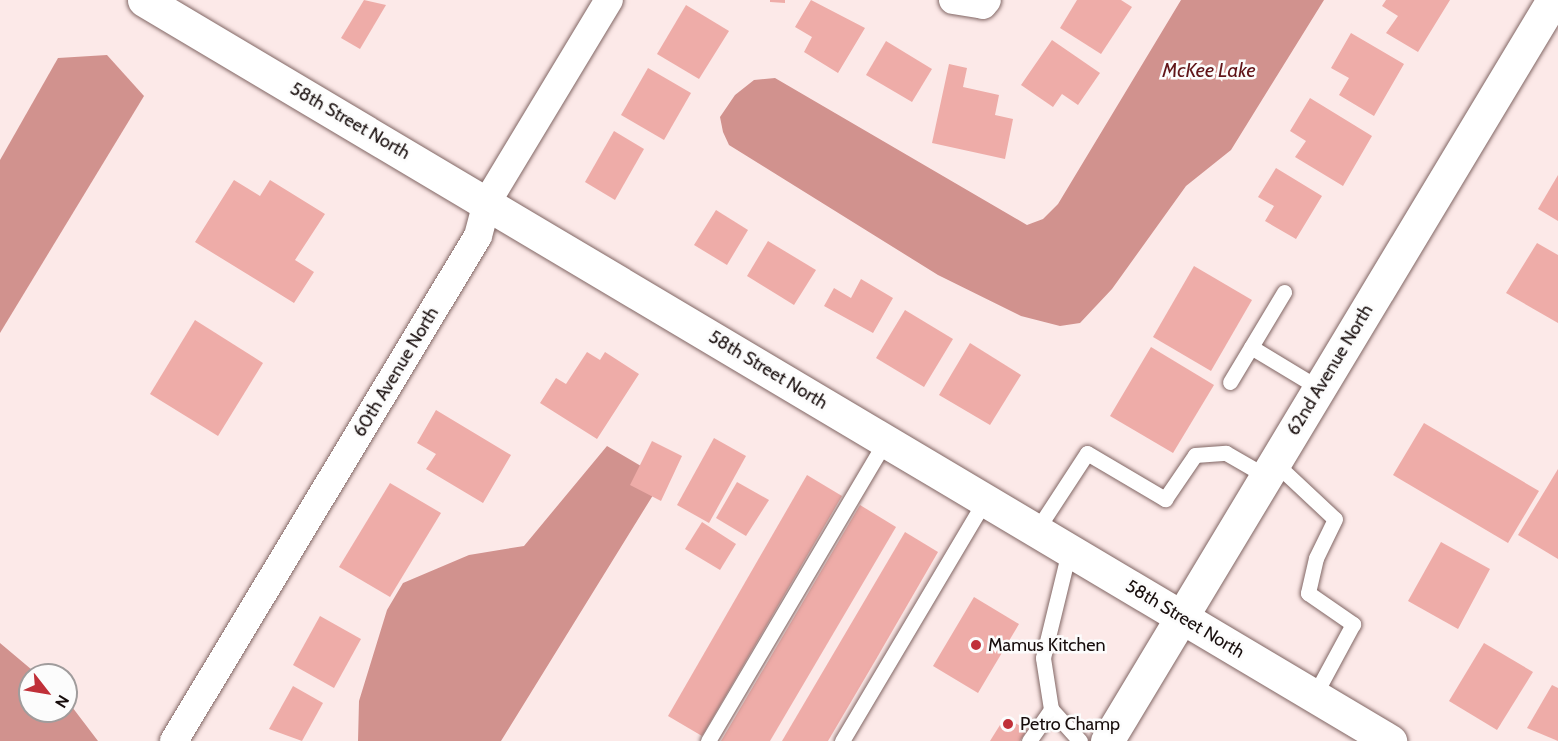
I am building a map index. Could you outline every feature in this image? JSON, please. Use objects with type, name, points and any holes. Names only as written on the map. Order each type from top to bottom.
[{"type":"street","name":"60th Avenue North","points":[[174,741],[478,236],[487,202],[609,0]]},
{"type":"street","points":[[953,0],[983,5],[987,0]]},
{"type":"street","name":"62nd Avenue North","points":[[1107,741],[1553,0]]},
{"type":"street","name":"58th Street North","points":[[155,3],[1390,741]]},
{"type":"lane","points":[[1230,382],[1284,292]]},
{"type":"lane","points":[[1251,347],[1319,388]]},
{"type":"lane","points":[[708,741],[886,440]]},
{"type":"lane","points":[[1036,531],[1087,453],[1165,499],[1195,455],[1226,453],[1270,469],[1335,519],[1316,558],[1308,592],[1353,624],[1314,696]]},
{"type":"lane","points":[[842,741],[985,500]]},
{"type":"lane","points":[[1070,551],[1043,658],[1051,709],[1080,741]]},
{"type":"lane","points":[[1029,741],[1051,709]]},
{"type":"water","name":"McKee Lake","points":[[1181,0],[1324,0],[1231,150],[1186,186],[1112,289],[1080,323],[1060,326],[1021,316],[938,275],[729,145],[723,132],[720,117],[735,95],[754,80],[775,78],[1027,225],[1043,219],[1058,204]]},
{"type":"water","points":[[107,55],[144,96],[0,333],[0,160],[58,58]]},
{"type":"water","points":[[607,446],[663,479],[501,741],[358,741],[359,701],[387,610],[403,583],[469,555],[524,546]]},
{"type":"water","points":[[0,643],[24,663],[18,663],[18,723],[78,723],[78,715],[98,741],[0,741]]},
{"type":"building","points":[[364,0],[386,5],[360,49],[341,38]]},
{"type":"building","points":[[770,0],[785,0],[785,3],[770,2]]},
{"type":"building","points":[[811,0],[865,28],[838,73],[804,52],[812,37],[795,27]]},
{"type":"building","points":[[1077,0],[1121,0],[1132,7],[1101,54],[1060,28]]},
{"type":"building","points":[[1386,0],[1450,0],[1418,52],[1386,33],[1398,16],[1382,6]]},
{"type":"building","points":[[686,5],[729,31],[699,79],[657,54]]},
{"type":"building","points":[[1351,33],[1404,64],[1374,116],[1339,95],[1349,78],[1331,68]]},
{"type":"building","points":[[1052,40],[1100,73],[1078,105],[1062,94],[1053,107],[1021,85]]},
{"type":"building","points":[[886,41],[932,69],[912,102],[866,75]]},
{"type":"building","points":[[949,64],[967,68],[963,87],[999,95],[995,115],[1013,119],[1005,159],[932,143]]},
{"type":"building","points":[[648,68],[691,93],[664,140],[621,115]]},
{"type":"building","points":[[1310,98],[1372,136],[1343,186],[1295,157],[1306,141],[1290,131]]},
{"type":"building","points":[[614,131],[644,149],[615,200],[585,182]]},
{"type":"building","points":[[1276,168],[1322,196],[1296,239],[1265,221],[1274,206],[1258,197]]},
{"type":"building","points":[[1558,175],[1558,221],[1538,209]]},
{"type":"building","points":[[234,180],[260,196],[270,180],[325,214],[295,260],[314,272],[294,303],[195,242]]},
{"type":"building","points":[[716,210],[748,230],[727,265],[694,245]]},
{"type":"building","points":[[768,241],[816,270],[794,305],[747,276]]},
{"type":"building","points":[[1537,243],[1558,255],[1558,323],[1506,293]]},
{"type":"building","points":[[1194,266],[1252,300],[1211,371],[1153,337]]},
{"type":"building","points":[[861,279],[893,298],[873,333],[824,306],[834,288],[851,298]]},
{"type":"building","points":[[905,310],[953,339],[924,387],[876,358]]},
{"type":"building","points":[[195,320],[263,363],[218,436],[150,394]]},
{"type":"building","points":[[970,343],[1021,375],[990,425],[939,395]]},
{"type":"building","points":[[1151,347],[1214,385],[1173,453],[1110,416]]},
{"type":"building","points":[[587,352],[600,360],[605,352],[639,374],[597,439],[540,403],[556,378],[566,384]]},
{"type":"building","points":[[436,410],[511,455],[483,503],[426,469],[436,454],[417,443]]},
{"type":"building","points":[[1424,423],[1539,491],[1508,543],[1393,475]]},
{"type":"building","points":[[714,438],[746,456],[709,523],[677,505]]},
{"type":"building","points":[[652,441],[682,456],[661,501],[630,485]]},
{"type":"building","points":[[1558,469],[1558,559],[1518,535]]},
{"type":"building","points":[[807,475],[842,496],[702,736],[668,716]]},
{"type":"building","points":[[737,482],[769,500],[746,536],[716,518]]},
{"type":"building","points":[[390,483],[441,513],[390,597],[339,567]]},
{"type":"building","points":[[860,505],[896,527],[770,741],[721,741]]},
{"type":"building","points":[[702,522],[736,544],[720,570],[685,549]]},
{"type":"building","points":[[905,532],[938,552],[828,741],[782,741]]},
{"type":"building","points":[[1441,542],[1490,569],[1458,629],[1408,601]]},
{"type":"building","name":"Mamus Kitchen","points":[[974,597],[1019,624],[978,693],[933,666]]},
{"type":"building","points":[[320,616],[361,639],[334,688],[293,665]]},
{"type":"building","points":[[1484,643],[1533,672],[1497,730],[1449,701]]},
{"type":"building","points":[[1552,685],[1558,688],[1558,741],[1527,728]]},
{"type":"building","points":[[293,686],[323,703],[302,741],[269,729]]},
{"type":"building","name":"Petro Champ","points":[[1005,717],[1027,730],[1020,741],[990,741]]},
{"type":"place","name":"Mamus Kitchen","points":[[976,645]]},
{"type":"place","name":"Petro Champ","points":[[1008,724]]}]
